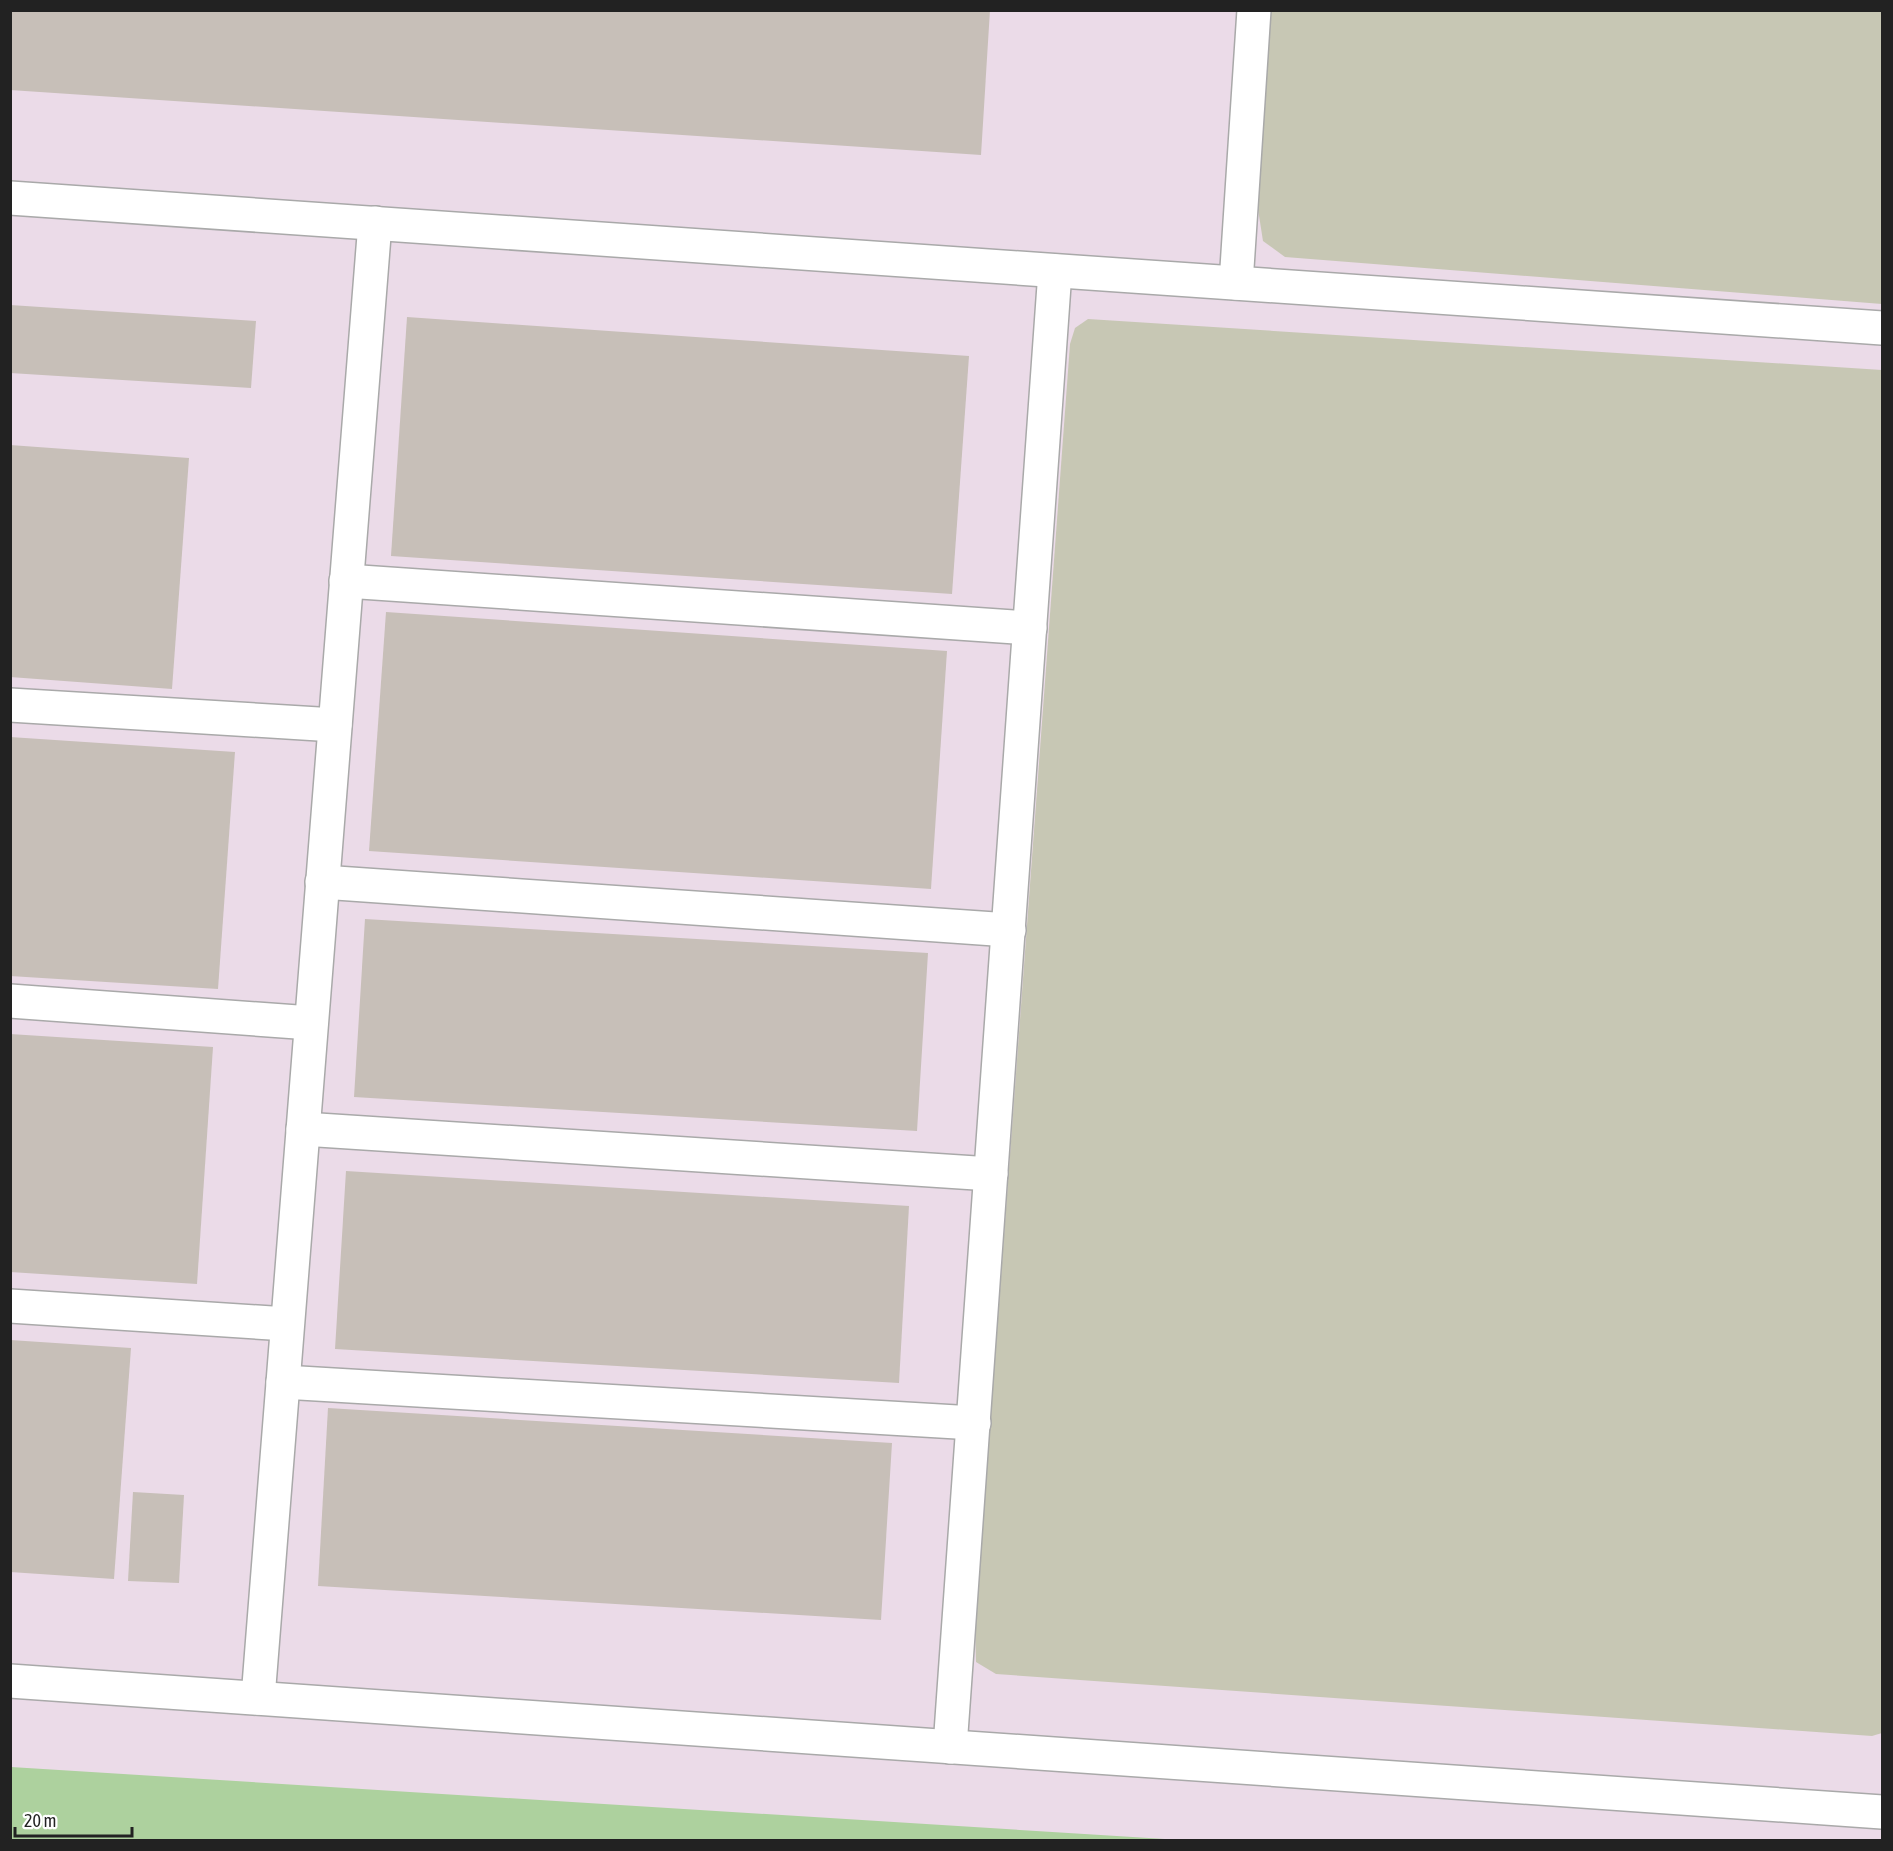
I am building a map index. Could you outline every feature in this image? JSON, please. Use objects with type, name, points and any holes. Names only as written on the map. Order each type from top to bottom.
[{"type":"lane","points":[[1236,283],[1254,10]]},
{"type":"lane","points":[[10,198],[1882,328]]},
{"type":"lane","points":[[258,1698],[375,223]]},
{"type":"lane","points":[[950,1747],[1055,271]]},
{"type":"lane","points":[[346,581],[1030,628]]},
{"type":"lane","points":[[10,705],[335,725]]},
{"type":"lane","points":[[322,882],[1009,930]]},
{"type":"lane","points":[[10,1002],[311,1023]]},
{"type":"lane","points":[[303,1129],[991,1174]]},
{"type":"lane","points":[[10,1306],[287,1324]]},
{"type":"lane","points":[[283,1383],[974,1422]]},
{"type":"lane","points":[[10,1681],[1882,1812]]},
{"type":"shaded area","points":[[11,11],[1882,11],[1882,1840],[11,1840]]},
{"type":"shaded area","points":[[1270,11],[1882,11],[1882,304],[1285,257],[1263,241],[1257,203]]},
{"type":"shaded area","points":[[1088,319],[1882,370],[1882,1733],[1872,1736],[996,1674],[976,1662],[975,1628],[1070,344],[1075,328]]},
{"type":"green space","points":[[11,1767],[1181,1840],[11,1840]]},
{"type":"building","points":[[10,10],[990,10],[981,155],[10,90]]},
{"type":"building","points":[[10,305],[256,321],[251,388],[10,373]]},
{"type":"building","points":[[407,317],[969,356],[952,594],[391,556]]},
{"type":"building","points":[[10,445],[189,458],[172,689],[10,677]]},
{"type":"building","points":[[386,612],[947,651],[931,889],[369,851]]},
{"type":"building","points":[[10,737],[235,752],[218,989],[10,976]]},
{"type":"building","points":[[365,919],[928,953],[917,1131],[354,1097]]},
{"type":"building","points":[[10,1034],[213,1047],[197,1284],[10,1272]]},
{"type":"building","points":[[346,1171],[909,1206],[899,1383],[335,1349]]},
{"type":"building","points":[[10,1340],[131,1348],[114,1579],[10,1572]]},
{"type":"building","points":[[328,1408],[892,1443],[881,1620],[318,1586]]},
{"type":"building","points":[[133,1492],[184,1495],[179,1583],[128,1581]]}]
